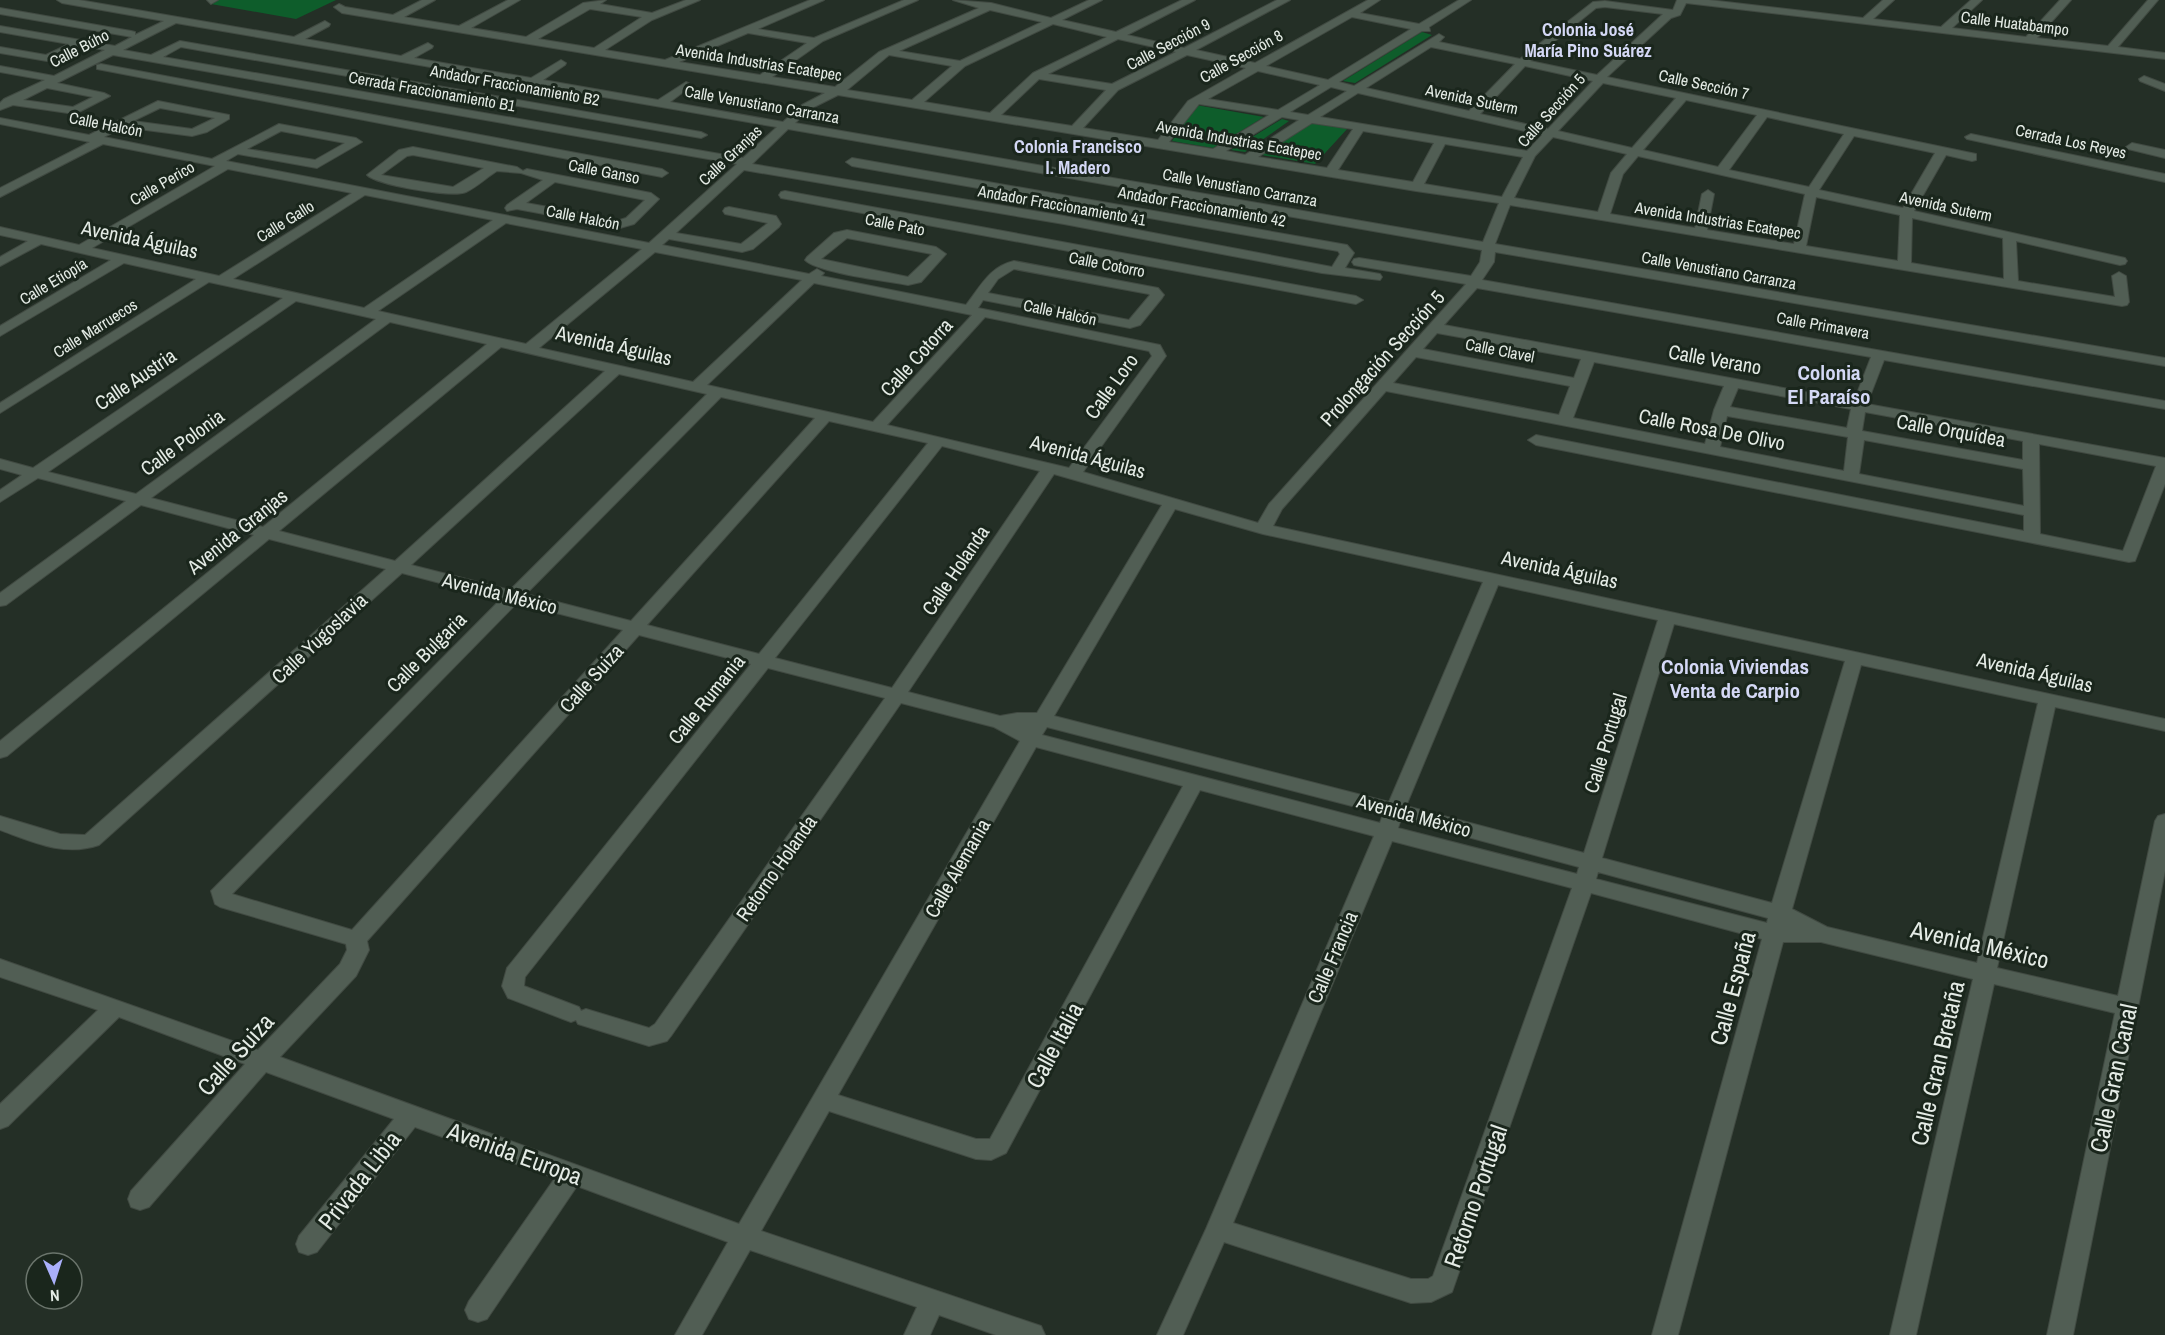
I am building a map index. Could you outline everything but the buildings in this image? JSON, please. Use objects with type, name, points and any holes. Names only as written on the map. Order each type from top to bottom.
[{"type":"street","name":"Calle Venustiano Carranza","points":[[62,0],[1488,248],[2165,362]]},
{"type":"street","name":"Avenida Industrias Ecatepec","points":[[351,0],[339,7],[641,60],[663,57],[762,79],[2122,302],[2119,276]]},
{"type":"street","points":[[395,18],[430,0]]},
{"type":"street","points":[[461,29],[514,0]]},
{"type":"street","points":[[529,40],[587,5],[601,0]]},
{"type":"street","points":[[595,52],[652,16],[695,0]]},
{"type":"street","points":[[663,57],[745,30],[819,0]]},
{"type":"street","points":[[762,79],[815,41],[913,0]]},
{"type":"street","name":"Avenida Suterm","points":[[958,0],[2120,261]]},
{"type":"street","name":"Calle Granjas","points":[[529,349],[666,235],[806,107],[838,91],[887,52],[1004,0]]},
{"type":"street","points":[[916,103],[961,64],[1097,0]]},
{"type":"street","points":[[993,116],[1037,75],[1190,0]]},
{"type":"street","name":"Calle Sección 9","points":[[1076,129],[1114,88],[1285,0]]},
{"type":"street","name":"Calle Sección 8","points":[[1162,143],[1189,105],[1196,100],[1375,0]]},
{"type":"street","points":[[1217,152],[1466,0]]},
{"type":"street","name":"Calle Huatabampo","points":[[1682,0],[1708,1],[1783,12],[2165,56]]},
{"type":"street","name":"Calle Sección 5","points":[[1506,201],[1530,155],[1601,78],[1667,16],[1676,13],[1682,0]]},
{"type":"street","points":[[1783,12],[1799,0]]},
{"type":"street","points":[[1865,21],[1889,0]]},
{"type":"street","points":[[1944,30],[1977,0]]},
{"type":"street","points":[[2029,40],[2066,0]]},
{"type":"street","points":[[2111,50],[2153,0]]},
{"type":"street","points":[[587,5],[652,16]]},
{"type":"street","points":[[1471,116],[1525,62],[1593,5],[1676,13]]},
{"type":"street","points":[[0,11],[131,34]]},
{"type":"street","points":[[1248,158],[1444,33],[1351,14]]},
{"type":"street","points":[[0,29],[27,16]]},
{"type":"street","name":"Calle Búho","points":[[0,107],[6,101],[174,20]]},
{"type":"street","points":[[296,40],[325,24]]},
{"type":"street","points":[[723,27],[815,41]]},
{"type":"street","name":"Cerrada Fraccionamiento B1","points":[[0,29],[746,164]]},
{"type":"street","points":[[0,50],[47,58],[106,30]]},
{"type":"street","name":"Calle Sección 7","points":[[1430,43],[1972,157]]},
{"type":"street","name":"Andador Fraccionamiento B2","points":[[153,58],[180,44],[705,133],[682,151]]},
{"type":"street","points":[[403,59],[428,46]]},
{"type":"street","points":[[887,52],[961,64]]},
{"type":"street","points":[[534,81],[561,63]]},
{"type":"street","points":[[285,81],[311,67]]},
{"type":"street","points":[[101,68],[662,173]]},
{"type":"street","points":[[0,69],[104,96],[75,111],[6,101]]},
{"type":"street","points":[[208,87],[235,73]]},
{"type":"street","points":[[1037,75],[1114,88]]},
{"type":"street","points":[[2144,79],[2165,88]]},
{"type":"street","points":[[661,103],[686,85]]},
{"type":"street","points":[[1602,218],[1617,173],[1684,96]]},
{"type":"street","points":[[1196,100],[1530,155]]},
{"type":"street","points":[[0,194],[122,123],[158,104],[225,117],[203,130],[192,133],[122,123]]},
{"type":"street","points":[[1721,172],[1764,113]]},
{"type":"street","name":"Calle Halcón","points":[[0,121],[812,278],[1152,347],[1158,351]]},
{"type":"street","name":"Calle Perico","points":[[81,249],[222,163],[238,151],[272,129],[282,126],[356,142],[317,164],[238,151]]},
{"type":"street","points":[[1330,172],[1360,127]]},
{"type":"street","points":[[1799,250],[1811,193],[1851,132]]},
{"type":"street","name":"Cerrada Los Reyes","points":[[1971,137],[2165,178]]},
{"type":"street","points":[[1416,187],[1441,140]]},
{"type":"street","points":[[2132,147],[2165,154]]},
{"type":"street","name":"Calle Gallo","points":[[215,278],[361,190],[403,153],[414,151],[553,178]]},
{"type":"street","points":[[1904,268],[1906,214],[1942,151]]},
{"type":"street","name":"Andador Fraccionamiento 42","points":[[852,162],[1342,248],[1347,251],[1340,265]]},
{"type":"street","name":"Andador Fraccionamiento 41","points":[[746,164],[1064,220],[1322,269],[1340,265],[1475,282]]},
{"type":"street","points":[[851,183],[870,165]]},
{"type":"street","points":[[375,176],[457,190],[494,167]]},
{"type":"street","points":[[807,176],[786,195],[1356,300]]},
{"type":"street","name":"Calle Ganso","points":[[368,312],[498,217],[553,178],[653,199],[630,221],[620,224],[515,205]]},
{"type":"street","points":[[851,207],[872,187]]},
{"type":"street","points":[[1700,234],[1708,194]]},
{"type":"street","name":"Prolongación Sección 5","points":[[1263,529],[1275,507],[1475,282],[1487,262],[1488,248],[1506,201]]},
{"type":"street","points":[[666,235],[742,248],[748,246],[775,224],[772,219],[729,211]]},
{"type":"street","name":"Avenida Águilas","points":[[0,231],[938,441],[1073,474],[1263,529],[2165,725]]},
{"type":"street","name":"Calle Pato","points":[[847,234],[936,251],[939,254],[916,279],[911,280],[825,265],[814,261],[813,257],[839,236],[847,234]]},
{"type":"street","points":[[2009,237],[2011,285]]},
{"type":"street","points":[[0,262],[39,240]]},
{"type":"street","name":"Calle Etiopía","points":[[0,332],[123,258]]},
{"type":"street","points":[[696,387],[825,265]]},
{"type":"street","name":"Calle Cotorro","points":[[976,311],[982,290],[1004,268],[1014,265],[1153,291],[1157,295],[1135,322],[1130,324],[981,296]]},
{"type":"street","name":"Andador Fraccionamiento 41","points":[[1340,265],[1375,277]]},
{"type":"street","name":"Calle Marruecos","points":[[0,409],[215,278]]},
{"type":"street","name":"Calle Primavera","points":[[1475,282],[2165,405]]},
{"type":"street","name":"Calle Austria","points":[[0,497],[295,296]]},
{"type":"street","name":"Calle Cotorra","points":[[877,427],[976,311]]},
{"type":"street","name":"Calle Polonia","points":[[0,601],[388,317]]},
{"type":"street","name":"Calle Verano","points":[[1435,328],[2165,464]]},
{"type":"street","name":"Avenida Granjas","points":[[0,751],[499,342]]},
{"type":"street","name":"Calle Loro","points":[[1073,474],[1159,356],[1158,351]]},
{"type":"street","name":"Calle Clavel","points":[[1415,352],[1579,383]]},
{"type":"street","points":[[1851,478],[1859,406],[1880,353]]},
{"type":"street","points":[[1564,421],[1589,357]]},
{"type":"street","name":"Calle Yugoslavia","points":[[0,823],[69,844],[81,845],[92,840],[265,688],[616,369]]},
{"type":"street","points":[[1711,450],[1721,410],[1733,383]]},
{"type":"street","name":"Calle Rosa De Olivo","points":[[1384,386],[2032,512]]},
{"type":"street","name":"Calle Bulgaria","points":[[356,939],[227,901],[221,895],[225,886],[717,392]]},
{"type":"street","name":"Calle Orquídea","points":[[1721,410],[2032,466]]},
{"type":"street","name":"Calle Suiza","points":[[140,1199],[261,1062],[348,970],[358,950],[356,939],[825,416]]},
{"type":"street","points":[[2031,438],[2032,538]]},
{"type":"street","points":[[1536,440],[2129,557],[2165,464]]},
{"type":"street","name":"Calle Rumania","points":[[579,1015],[516,992],[513,986],[515,974],[938,441]]},
{"type":"street","name":"Avenida México","points":[[0,464],[637,627],[895,697],[1000,722],[1031,740],[1584,884],[1778,923],[2127,1007]]},
{"type":"street","name":"Calle Holanda","points":[[895,697],[1050,468]]},
{"type":"street","name":"Calle Alemania","points":[[688,1335],[1042,720],[1172,501]]},
{"type":"street","name":"Calle Francia","points":[[1170,1335],[1218,1229],[1493,578]]},
{"type":"street","name":"Calle Portugal","points":[[1584,884],[1668,616]]},
{"type":"street","name":"Calle España","points":[[1665,1335],[1778,923],[1855,656]]},
{"type":"street","name":"Retorno Holanda","points":[[579,1015],[642,1035],[655,1036],[663,1030],[895,697]]},
{"type":"street","name":"Calle Gran Bretaña","points":[[1903,1335],[2048,698]]},
{"type":"street","name":"Avenida México","points":[[1000,722],[1017,719],[1042,720],[1394,810],[1592,862],[1778,923]]},
{"type":"street","name":"Calle Italia","points":[[824,1100],[976,1149],[991,1150],[998,1146],[1195,782]]},
{"type":"street","name":"Calle Gran Canal","points":[[2060,1335],[2165,821]]},
{"type":"street","name":"Retorno Portugal","points":[[1218,1229],[1411,1291],[1436,1290],[1443,1284],[1584,884]]},
{"type":"street","name":"Avenida Europa","points":[[0,968],[115,1007],[745,1237],[1032,1335]]},
{"type":"street","points":[[0,1119],[115,1007]]},
{"type":"street","name":"Privada Libia","points":[[308,1244],[411,1115]]},
{"type":"street","points":[[478,1310],[572,1174]]},
{"type":"street","points":[[917,1335],[932,1302]]},
{"type":"green space","points":[[218,0],[336,0],[296,19],[211,4]]},
{"type":"green space","points":[[1422,32],[1432,35],[1355,83],[1343,81]]},
{"type":"green space","points":[[1196,105],[1264,117],[1213,148],[1172,141]]},
{"type":"green space","points":[[1282,119],[1289,121],[1245,152],[1231,150]]},
{"type":"green space","points":[[1309,122],[1348,128],[1315,164],[1262,155]]},
{"type":"district","name":"Colonia José María Pino Suárez","points":[[1588,39]]},
{"type":"district","name":"Colonia Francisco I. Madero","points":[[1078,156]]},
{"type":"district","name":"Colonia El Paraíso","points":[[1829,384]]},
{"type":"district","name":"Colonia Viviendas Venta de Carpio","points":[[1735,678]]}]
